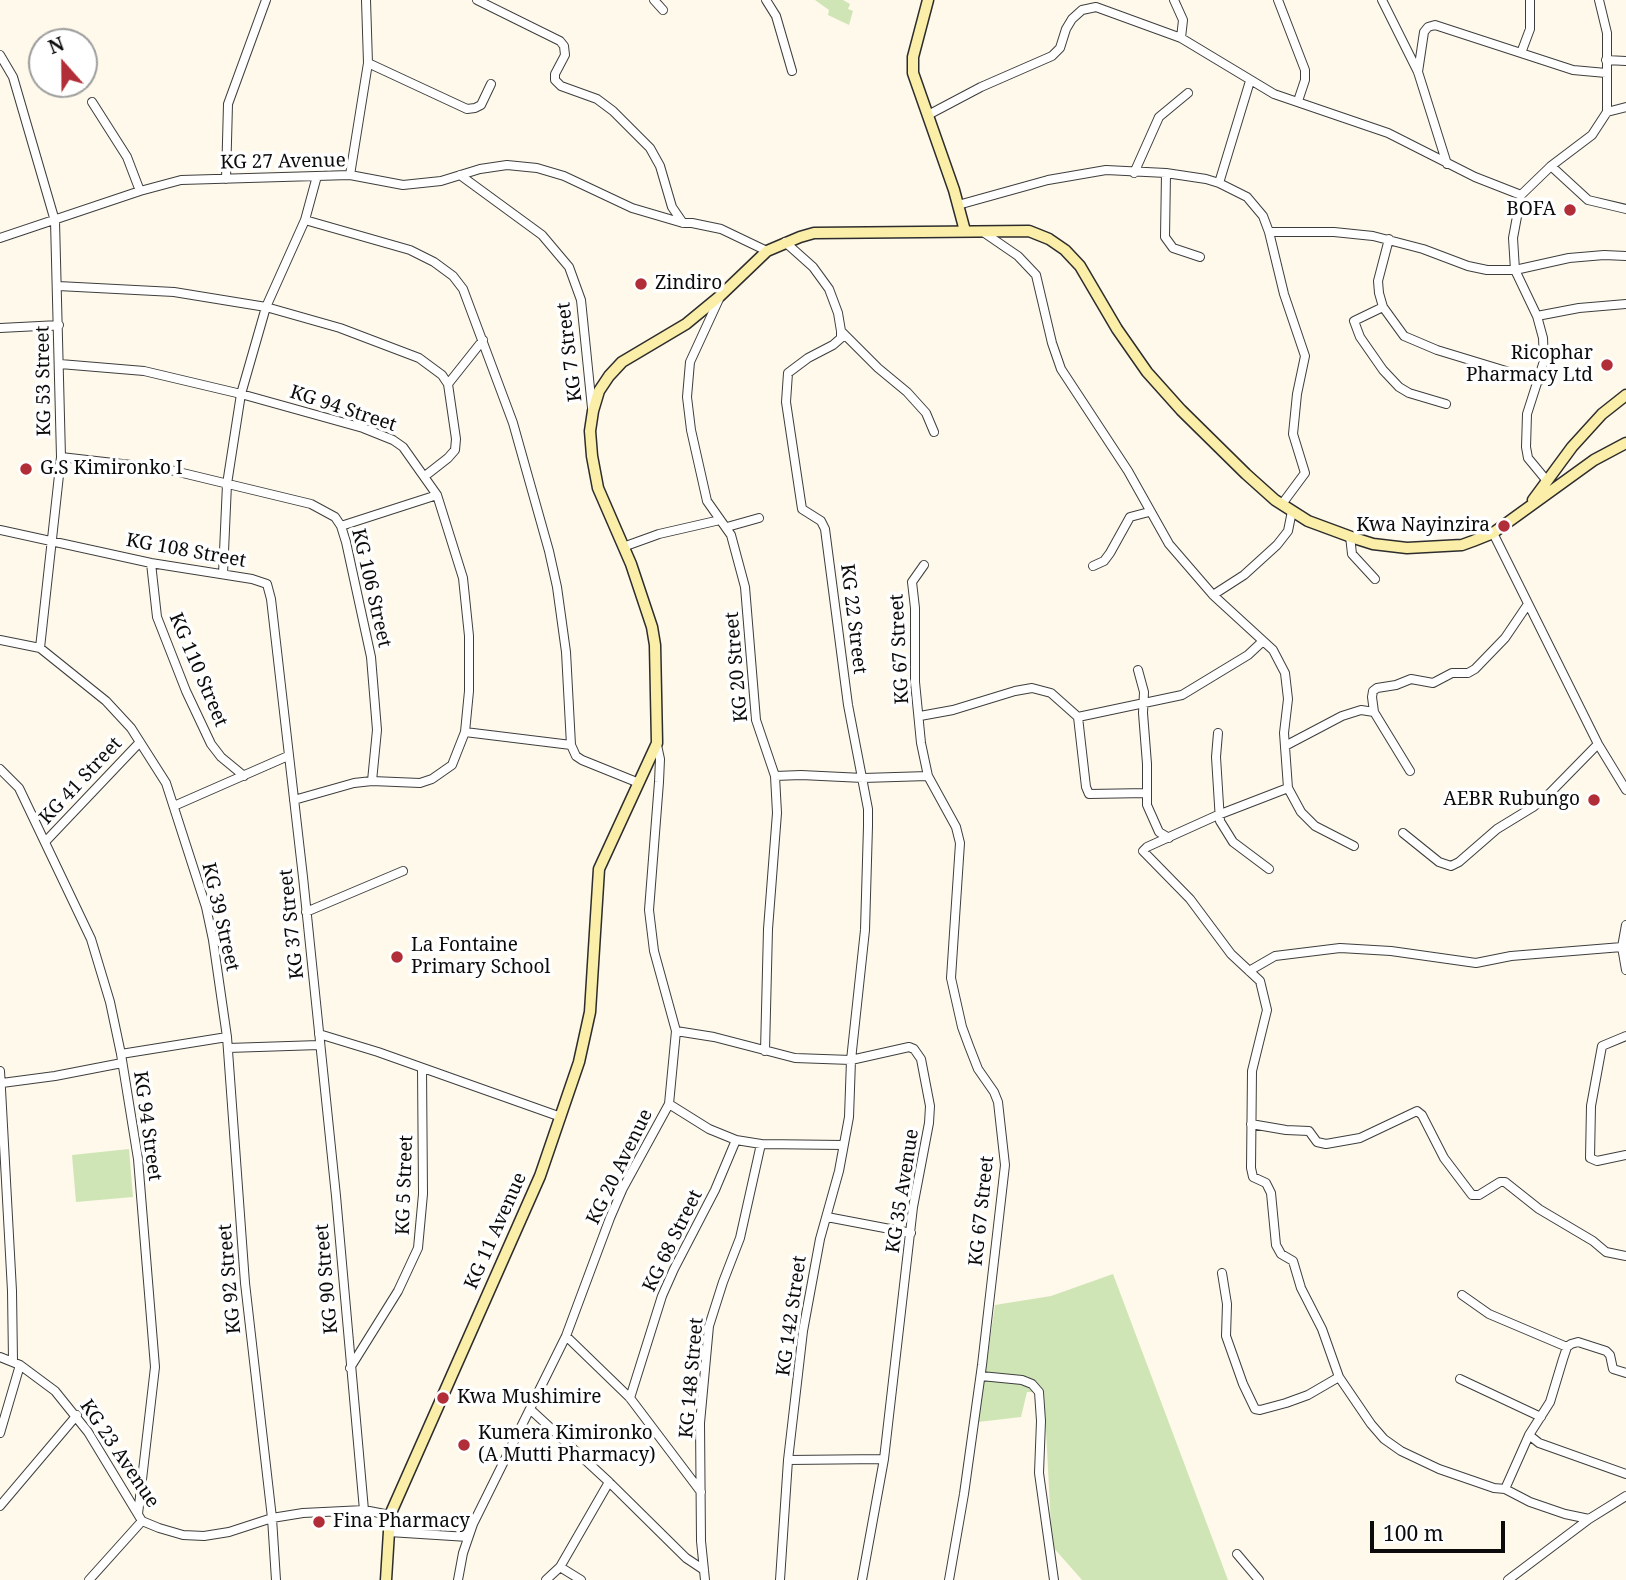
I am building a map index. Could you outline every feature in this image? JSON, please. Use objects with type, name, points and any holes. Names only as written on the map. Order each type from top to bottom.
[{"type":"main road","points":[[928,0],[913,57],[914,73],[965,231]]},
{"type":"main road","points":[[657,743],[655,645],[652,627],[648,610],[598,488],[590,431],[599,391],[608,376],[622,362],[686,324],[767,251],[814,233],[1029,231],[1049,239],[1065,250],[1080,266],[1117,329],[1147,372],[1206,436],[1292,511],[1308,521],[1373,544],[1430,548],[1462,545],[1493,533],[1594,460],[1626,443]]},
{"type":"main road","points":[[1516,517],[1587,430],[1626,395]]},
{"type":"main road","name":"KG 11 Avenue","points":[[386,1580],[390,1515],[540,1176],[579,1062],[590,1012],[596,884],[603,858],[657,743]]},
{"type":"street","points":[[226,179],[228,104],[266,0]]},
{"type":"street","points":[[350,175],[368,63],[366,0]]},
{"type":"street","points":[[477,0],[560,40],[565,51],[555,80],[561,86],[597,99],[613,111],[650,149],[660,166],[672,207],[684,223]]},
{"type":"street","points":[[654,0],[663,10]]},
{"type":"street","points":[[766,0],[776,16],[792,71]]},
{"type":"street","points":[[1174,0],[1183,20],[1181,38]]},
{"type":"street","points":[[1278,0],[1305,70],[1305,80],[1298,102]]},
{"type":"street","points":[[1383,0],[1418,72],[1447,164]]},
{"type":"street","points":[[1521,53],[1530,30],[1530,0]]},
{"type":"street","points":[[1547,481],[1528,458],[1525,447],[1527,414],[1544,360],[1544,338],[1538,316],[1515,270],[1513,238],[1521,195],[1551,166],[1592,135],[1607,112],[1607,33],[1599,0]]},
{"type":"street","points":[[928,115],[981,87],[1052,56],[1059,48],[1072,19],[1082,10],[1090,7],[1105,9],[1181,38],[1274,94],[1388,133],[1447,164],[1521,195]]},
{"type":"street","points":[[1418,72],[1424,32],[1435,25],[1573,70],[1605,73]]},
{"type":"street","name":"KG 53 Street","points":[[0,55],[13,77],[55,221],[61,457],[40,648]]},
{"type":"street","points":[[1606,60],[1626,61]]},
{"type":"street","points":[[368,63],[467,108],[475,108],[481,104],[491,84]]},
{"type":"street","points":[[1219,183],[1250,81]]},
{"type":"street","points":[[1133,173],[1159,117],[1188,93]]},
{"type":"street","points":[[92,102],[127,157],[140,191]]},
{"type":"street","points":[[1607,112],[1626,107]]},
{"type":"street","name":"KG 27 Avenue","points":[[0,237],[181,180],[350,175],[403,185],[441,181],[460,174],[508,165],[537,168],[564,176],[632,208],[684,223],[721,229],[767,251]]},
{"type":"street","points":[[1551,166],[1588,200],[1626,209]]},
{"type":"street","points":[[958,205],[1067,177],[1106,170],[1166,173],[1219,183],[1247,197],[1263,216],[1269,232],[1284,294],[1305,356],[1297,394],[1293,435],[1305,473],[1282,504]]},
{"type":"street","points":[[1166,173],[1165,237],[1173,248],[1200,257]]},
{"type":"street","name":"KG 7 Street","points":[[460,174],[542,235],[569,267],[581,300],[593,411]]},
{"type":"street","points":[[223,574],[227,484],[241,394],[266,307],[305,220],[317,176]]},
{"type":"street","points":[[305,220],[410,250],[434,262],[453,276],[463,289],[513,423],[557,587],[566,652],[571,744],[576,756],[582,760],[639,782]]},
{"type":"street","points":[[980,231],[1018,256],[1036,275],[1061,369],[1128,471],[1169,544],[1213,595],[1273,650],[1285,673],[1288,699],[1285,746],[1288,788],[1301,812],[1315,826],[1354,846]]},
{"type":"street","points":[[1269,232],[1334,232],[1389,239],[1487,270],[1515,270],[1569,258],[1626,256]]},
{"type":"street","points":[[1389,239],[1378,281],[1383,307],[1404,336],[1437,350],[1539,381]]},
{"type":"street","points":[[785,242],[813,267],[829,289],[841,331],[871,362],[907,392],[926,413],[934,432]]},
{"type":"street","points":[[58,286],[174,292],[266,307],[340,328],[419,358],[442,375],[448,384],[456,439],[455,450],[425,476]]},
{"type":"street","name":"KG 20 Street","points":[[720,296],[690,362],[687,397],[691,430],[707,501],[727,527],[735,544],[747,597],[756,720],[775,776],[777,813],[768,929],[765,1051]]},
{"type":"street","points":[[1538,316],[1579,308],[1626,304]]},
{"type":"street","points":[[1383,307],[1354,321],[1360,337],[1383,370],[1399,387],[1409,393],[1446,404]]},
{"type":"street","points":[[0,328],[59,325]]},
{"type":"street","name":"KG 22 Street","points":[[841,331],[841,338],[833,345],[791,368],[785,390],[802,509],[821,521],[825,529],[850,717],[863,778],[869,826],[865,930],[851,1060]]},
{"type":"street","points":[[448,384],[483,340]]},
{"type":"street","name":"KG 94 Street","points":[[60,364],[144,370],[363,428],[393,440],[412,456],[437,495],[463,578],[468,612],[469,691],[466,732],[452,765],[432,779],[420,783],[372,781],[340,786],[294,800]]},
{"type":"street","name":"KG 106 Street","points":[[61,457],[166,469],[311,504],[335,517],[341,526],[358,590],[375,692],[377,730],[372,781]]},
{"type":"street","points":[[341,526],[437,495]]},
{"type":"street","points":[[1213,595],[1244,575],[1277,545],[1288,531],[1292,511]]},
{"type":"street","points":[[1093,566],[1104,561],[1130,517],[1135,513],[1149,512]]},
{"type":"street","points":[[727,527],[759,518]]},
{"type":"street","points":[[623,547],[659,534],[720,520]]},
{"type":"street","name":"KG 108 Street","points":[[0,530],[151,563],[267,584],[271,599],[288,756]]},
{"type":"street","points":[[1493,533],[1598,744],[1626,790]]},
{"type":"street","points":[[1350,536],[1352,554],[1375,579]]},
{"type":"street","name":"KG 110 Street","points":[[151,563],[157,617],[169,653],[211,744],[221,757],[244,776]]},
{"type":"street","name":"KG 67 Street","points":[[924,565],[912,582],[915,608],[915,682],[921,743],[928,776],[956,827],[960,843],[951,965],[953,989],[978,1069],[998,1102],[1005,1165],[981,1376],[949,1580]]},
{"type":"street","points":[[1410,771],[1374,712],[1373,691],[1411,679],[1433,683],[1452,673],[1475,670],[1505,638],[1528,604]]},
{"type":"street","points":[[0,640],[40,648]]},
{"type":"street","points":[[1078,718],[1193,690],[1248,655],[1264,641]]},
{"type":"street","name":"KG 39 Street","points":[[40,648],[106,701],[140,742],[160,772],[174,806],[214,940],[227,1037]]},
{"type":"street","points":[[1138,670],[1144,692],[1147,805],[1159,832],[1169,838]]},
{"type":"street","points":[[920,716],[953,710],[1032,688],[1051,693],[1078,718],[1089,794],[1147,793]]},
{"type":"street","points":[[1285,746],[1342,716],[1361,710],[1374,712]]},
{"type":"street","points":[[466,732],[571,744]]},
{"type":"street","points":[[1218,733],[1218,815],[1224,831],[1233,842],[1269,869]]},
{"type":"street","name":"KG 41 Street","points":[[45,842],[140,742]]},
{"type":"street","name":"KG 20 Avenue","points":[[458,1580],[468,1537],[566,1336],[623,1188],[669,1104],[676,1031],[654,951],[649,910],[659,782],[660,760],[657,743]]},
{"type":"street","points":[[1404,833],[1439,862],[1451,866],[1497,829],[1540,802],[1598,744]]},
{"type":"street","points":[[174,806],[288,756]]},
{"type":"street","name":"KG 37 Street","points":[[288,756],[319,1045]]},
{"type":"street","name":"KG 94 Street","points":[[0,769],[19,788],[91,939],[110,1002],[121,1059],[138,1159],[155,1367],[140,1517]]},
{"type":"street","points":[[775,776],[928,776]]},
{"type":"street","points":[[1288,788],[1218,815],[1144,849],[1144,854],[1183,892],[1231,954],[1260,982],[1267,1010],[1252,1071],[1252,1177],[1266,1183],[1271,1193],[1276,1245],[1281,1254],[1293,1261],[1301,1288],[1322,1329],[1339,1377],[1384,1439],[1401,1451],[1440,1469],[1494,1488],[1505,1489],[1546,1508],[1589,1519]]},
{"type":"street","points":[[306,912],[403,871]]},
{"type":"street","points":[[1626,925],[1622,947],[1626,970]]},
{"type":"street","points":[[1250,971],[1275,956],[1340,948],[1391,951],[1476,963],[1511,956],[1622,947]]},
{"type":"street","name":"KG 35 Avenue","points":[[676,1031],[714,1037],[795,1058],[851,1060],[909,1047],[914,1049],[921,1059],[930,1106],[929,1124],[913,1207],[884,1459],[862,1580]]},
{"type":"street","points":[[319,1034],[561,1117]]},
{"type":"street","points":[[1626,1036],[1602,1046],[1591,1106],[1590,1158],[1597,1161],[1626,1155]]},
{"type":"street","points":[[2,1083],[55,1076],[227,1037]]},
{"type":"street","name":"KG 92 Street","points":[[227,1037],[245,1283],[272,1518],[276,1580]]},
{"type":"street","points":[[228,1048],[319,1045]]},
{"type":"street","name":"KG 90 Street","points":[[319,1045],[336,1196],[349,1368],[364,1510]]},
{"type":"street","name":"KG 142 Street","points":[[780,1580],[788,1460],[811,1282],[849,1117],[851,1060]]},
{"type":"street","name":"KG 5 Street","points":[[349,1368],[398,1291],[418,1248],[423,1194],[422,1068]]},
{"type":"street","points":[[0,1071],[16,1363],[0,1433]]},
{"type":"street","points":[[669,1104],[709,1129],[736,1140],[761,1144],[843,1146]]},
{"type":"street","points":[[1251,1124],[1286,1130],[1306,1130],[1317,1142],[1326,1144],[1360,1138],[1417,1111],[1422,1115],[1444,1158],[1472,1195],[1479,1195],[1503,1182],[1606,1252],[1626,1256]]},
{"type":"street","name":"KG 68 Street","points":[[630,1398],[662,1296],[715,1191],[736,1140]]},
{"type":"street","name":"KG 148 Street","points":[[705,1580],[700,1423],[709,1326],[740,1238],[761,1144]]},
{"type":"street","points":[[827,1217],[911,1233]]},
{"type":"street","points":[[1222,1273],[1227,1304],[1226,1336],[1255,1409],[1261,1410],[1297,1399],[1339,1377]]},
{"type":"street","points":[[1462,1295],[1489,1314],[1567,1347],[1578,1342],[1606,1351],[1610,1355],[1613,1369],[1626,1373]]},
{"type":"street","points":[[566,1336],[630,1398],[701,1492]]},
{"type":"street","points":[[1505,1489],[1529,1435],[1550,1402],[1567,1347]]},
{"type":"street","name":"KG 23 Avenue","points":[[0,1357],[16,1363],[55,1391],[76,1415],[140,1517],[183,1535],[204,1536],[229,1532],[272,1518],[303,1513],[364,1510],[390,1515]]},
{"type":"street","points":[[981,1376],[1022,1380],[1032,1384],[1039,1392],[1039,1473],[1054,1580]]},
{"type":"street","points":[[1460,1379],[1541,1417]]},
{"type":"street","points":[[531,1410],[610,1482],[686,1558],[704,1570]]},
{"type":"street","points":[[0,1506],[76,1415]]},
{"type":"street","points":[[1529,1435],[1539,1443],[1626,1474]]},
{"type":"street","points":[[788,1460],[884,1459]]},
{"type":"street","points":[[546,1580],[560,1567],[610,1482]]},
{"type":"street","points":[[1508,1580],[1589,1519],[1626,1496]]},
{"type":"street","points":[[89,1580],[140,1517]]},
{"type":"street","points":[[389,1532],[468,1537]]},
{"type":"street","points":[[1237,1554],[1259,1580]]},
{"type":"street","points":[[560,1567],[581,1580]]},
{"type":"green space","points":[[815,0],[843,0],[850,4],[848,9],[853,11],[849,25],[828,15],[829,10]]},
{"type":"green space","points":[[129,1149],[133,1197],[76,1202],[72,1155]]},
{"type":"green space","points":[[1113,1274],[1228,1580],[1082,1580],[1052,1546],[1044,1392],[1027,1392],[1021,1417],[978,1422],[995,1305],[1051,1296]]},
{"type":"place","name":"BOFA","points":[[1570,210]]},
{"type":"place","name":"Zindiro","points":[[641,284]]},
{"type":"place","name":"Ricophar Pharmacy Ltd","points":[[1607,365]]},
{"type":"place","name":"G.S Kimironko I","points":[[26,469]]},
{"type":"place","name":"Kwa Nayinzira","points":[[1504,526]]},
{"type":"place","name":"AEBR Rubungo","points":[[1594,800]]},
{"type":"place","name":"La Fontaine Primary School","points":[[397,957]]},
{"type":"place","name":"Kwa Mushimire","points":[[443,1398]]},
{"type":"place","name":"Kumera Kimironko (A Mutti Pharmacy)","points":[[464,1445]]},
{"type":"place","name":"Fina Pharmacy","points":[[319,1522]]}]
